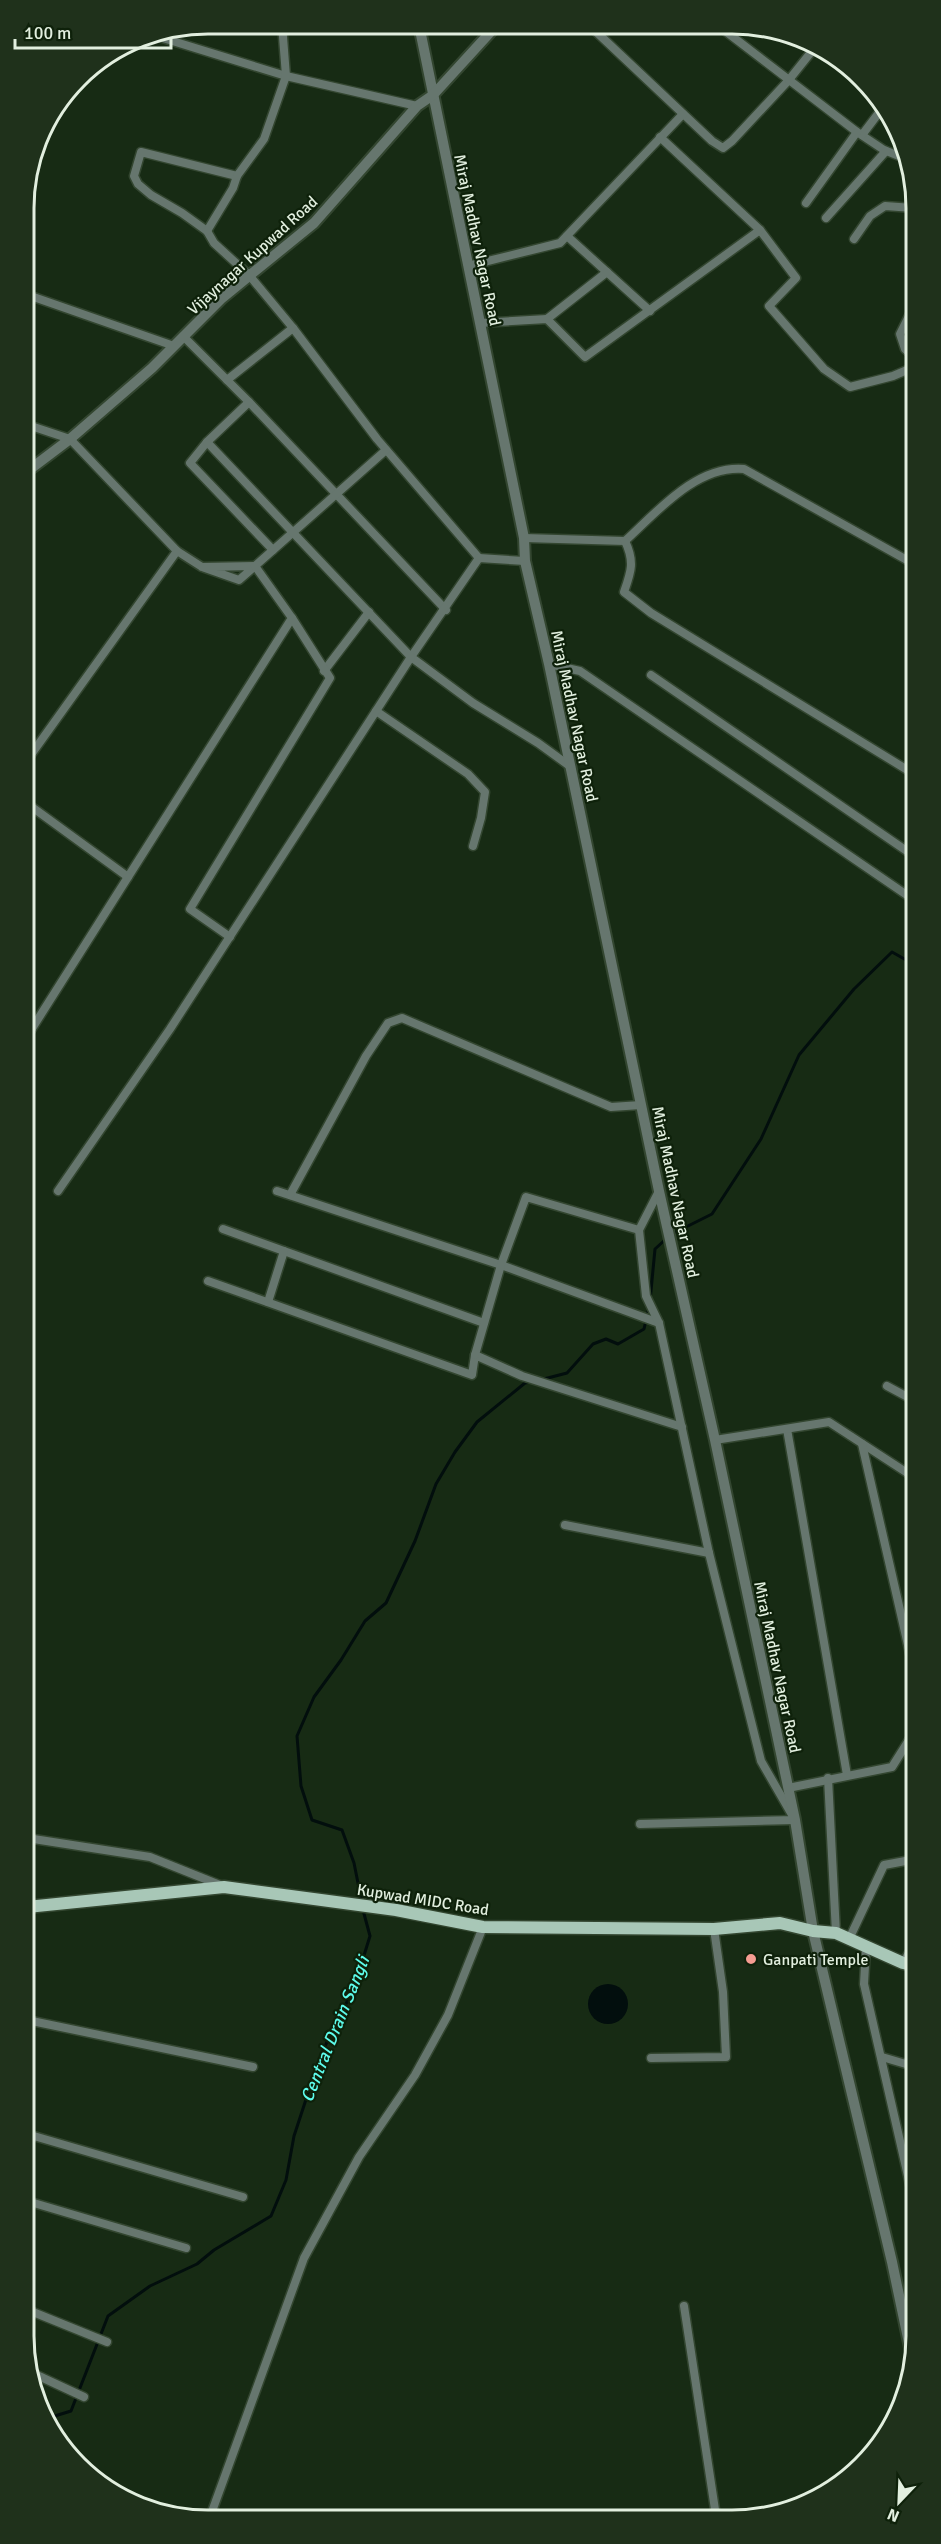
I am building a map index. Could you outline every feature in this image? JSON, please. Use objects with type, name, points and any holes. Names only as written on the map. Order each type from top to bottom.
[{"type":"main road","name":"Kupwad MIDC Road","points":[[34,1906],[224,1887],[396,1910],[483,1927],[714,1929],[780,1923],[850,1937],[866,1947],[906,1964]]},
{"type":"street","points":[[207,231],[233,188],[237,176],[264,139],[286,75],[283,34]]},
{"type":"street","name":"Miraj Madhav Nagar Road","points":[[421,34],[524,538],[525,561],[549,664],[659,1191],[715,1440],[795,1820],[813,1931],[906,2329]]},
{"type":"street","name":"Vijaynagar Kupwad Road","points":[[35,466],[70,439],[152,368],[222,298],[314,223],[417,106],[433,95],[489,34]]},
{"type":"street","points":[[598,34],[683,114],[723,148],[788,81],[810,53]]},
{"type":"street","points":[[729,34],[860,134],[886,151],[897,154]]},
{"type":"street","points":[[168,39],[286,75],[417,106]]},
{"type":"street","points":[[468,266],[560,243],[683,114]]},
{"type":"street","points":[[806,203],[877,114]]},
{"type":"street","points":[[660,138],[760,230],[796,278],[769,306],[824,369],[850,387],[906,370]]},
{"type":"street","points":[[826,218],[886,151]]},
{"type":"street","points":[[237,176],[141,152],[134,176],[138,184],[151,195],[183,213],[207,231],[214,243],[249,275],[293,328],[386,450],[479,558],[525,561]]},
{"type":"street","points":[[854,239],[870,216],[885,206],[906,207]]},
{"type":"street","points":[[547,319],[585,357],[760,230]]},
{"type":"street","points":[[567,236],[650,311]]},
{"type":"street","points":[[480,323],[547,319],[607,272]]},
{"type":"street","points":[[35,297],[174,346]]},
{"type":"street","points":[[906,322],[900,334],[906,350]]},
{"type":"street","points":[[227,380],[293,328]]},
{"type":"street","points":[[183,336],[249,402],[446,610]]},
{"type":"street","points":[[249,402],[207,442],[190,463],[273,550]]},
{"type":"street","points":[[35,427],[70,439],[177,551],[202,567],[239,579],[386,450]]},
{"type":"street","points":[[207,442],[411,657],[473,703],[538,743],[571,767]]},
{"type":"street","points":[[524,538],[625,541],[679,490],[714,473],[733,468],[744,469],[906,560]]},
{"type":"street","points":[[625,541],[632,555],[631,571],[624,592],[651,613],[906,769]]},
{"type":"street","points":[[35,749],[177,551]]},
{"type":"street","points":[[58,1191],[170,1029],[411,657],[446,610],[479,558]]},
{"type":"street","points":[[202,567],[255,566]]},
{"type":"street","points":[[230,937],[190,909],[330,678],[292,618],[255,566]]},
{"type":"street","points":[[324,671],[369,612]]},
{"type":"street","points":[[35,1024],[292,618]]},
{"type":"street","points":[[549,664],[580,671],[906,895]]},
{"type":"street","points":[[651,675],[906,850]]},
{"type":"street","points":[[376,711],[468,774],[485,792],[473,846]]},
{"type":"street","points":[[35,809],[128,877]]},
{"type":"street","points":[[290,1195],[366,1056],[388,1023],[402,1018],[610,1107],[641,1105]]},
{"type":"street","points":[[277,1191],[501,1265],[659,1323]]},
{"type":"street","points":[[640,1824],[795,1820],[761,1761],[710,1553],[659,1323],[646,1296],[639,1230],[659,1191]]},
{"type":"street","points":[[208,1281],[472,1375],[475,1355],[501,1265],[526,1197],[639,1230]]},
{"type":"street","points":[[223,1229],[484,1323]]},
{"type":"street","points":[[268,1302],[284,1251]]},
{"type":"street","points":[[475,1355],[522,1376],[682,1427]]},
{"type":"street","points":[[887,1386],[906,1396]]},
{"type":"street","points":[[715,1440],[830,1422],[906,1472]]},
{"type":"street","points":[[787,1429],[847,1775]]},
{"type":"street","points":[[862,1444],[906,1636]]},
{"type":"street","points":[[565,1525],[710,1553]]},
{"type":"street","points":[[788,1788],[828,1778],[892,1767],[906,1745]]},
{"type":"street","points":[[828,1778],[836,1933]]},
{"type":"street","points":[[34,1839],[150,1857],[224,1887]]},
{"type":"street","points":[[850,1937],[884,1864],[906,1861]]},
{"type":"street","points":[[213,2510],[304,2258],[359,2157],[415,2074],[448,2015],[483,1927]]},
{"type":"street","points":[[651,2058],[726,2057],[723,1992],[714,1929]]},
{"type":"street","points":[[866,1947],[864,1984],[906,2166]]},
{"type":"street","points":[[903,1963],[906,1958]]},
{"type":"street","points":[[34,2021],[253,2067]]},
{"type":"street","points":[[882,2057],[906,2064]]},
{"type":"street","points":[[34,2136],[243,2197]]},
{"type":"street","points":[[34,2203],[186,2248]]},
{"type":"street","points":[[684,2306],[715,2510]]},
{"type":"street","points":[[34,2312],[106,2342]]},
{"type":"street","points":[[40,2377],[84,2397]]},
{"type":"shaded area","points":[[608,1984],[622,1990],[628,2004],[622,2018],[608,2024],[594,2018],[588,2004],[594,1990]]},
{"type":"waterway","points":[[672,1234],[712,1214],[761,1139],[799,1055],[854,989],[892,952],[906,960]]},
{"type":"waterway","name":"Central Drain Sangli","points":[[650,1301],[655,1249],[667,1238]]},
{"type":"waterway","name":"Central Drain Sangli","points":[[540,1380],[567,1373],[593,1344],[606,1339],[618,1344],[644,1329],[649,1307]]},
{"type":"waterway","name":"Central Drain Sangli","points":[[362,1903],[354,1863],[342,1830],[312,1820],[301,1786],[297,1736],[314,1697],[341,1660],[365,1621],[386,1603],[415,1541],[436,1484],[455,1452],[477,1422],[525,1383],[530,1382]]},
{"type":"waterway","name":"Central Drain Sangli","points":[[55,2416],[71,2411],[108,2316],[150,2286],[197,2264],[214,2250],[271,2216],[286,2180],[294,2136],[315,2072],[332,2029],[353,1991],[370,1936],[363,1910]]},
{"type":"place","name":"Ganpati Temple","points":[[751,1959]]}]
